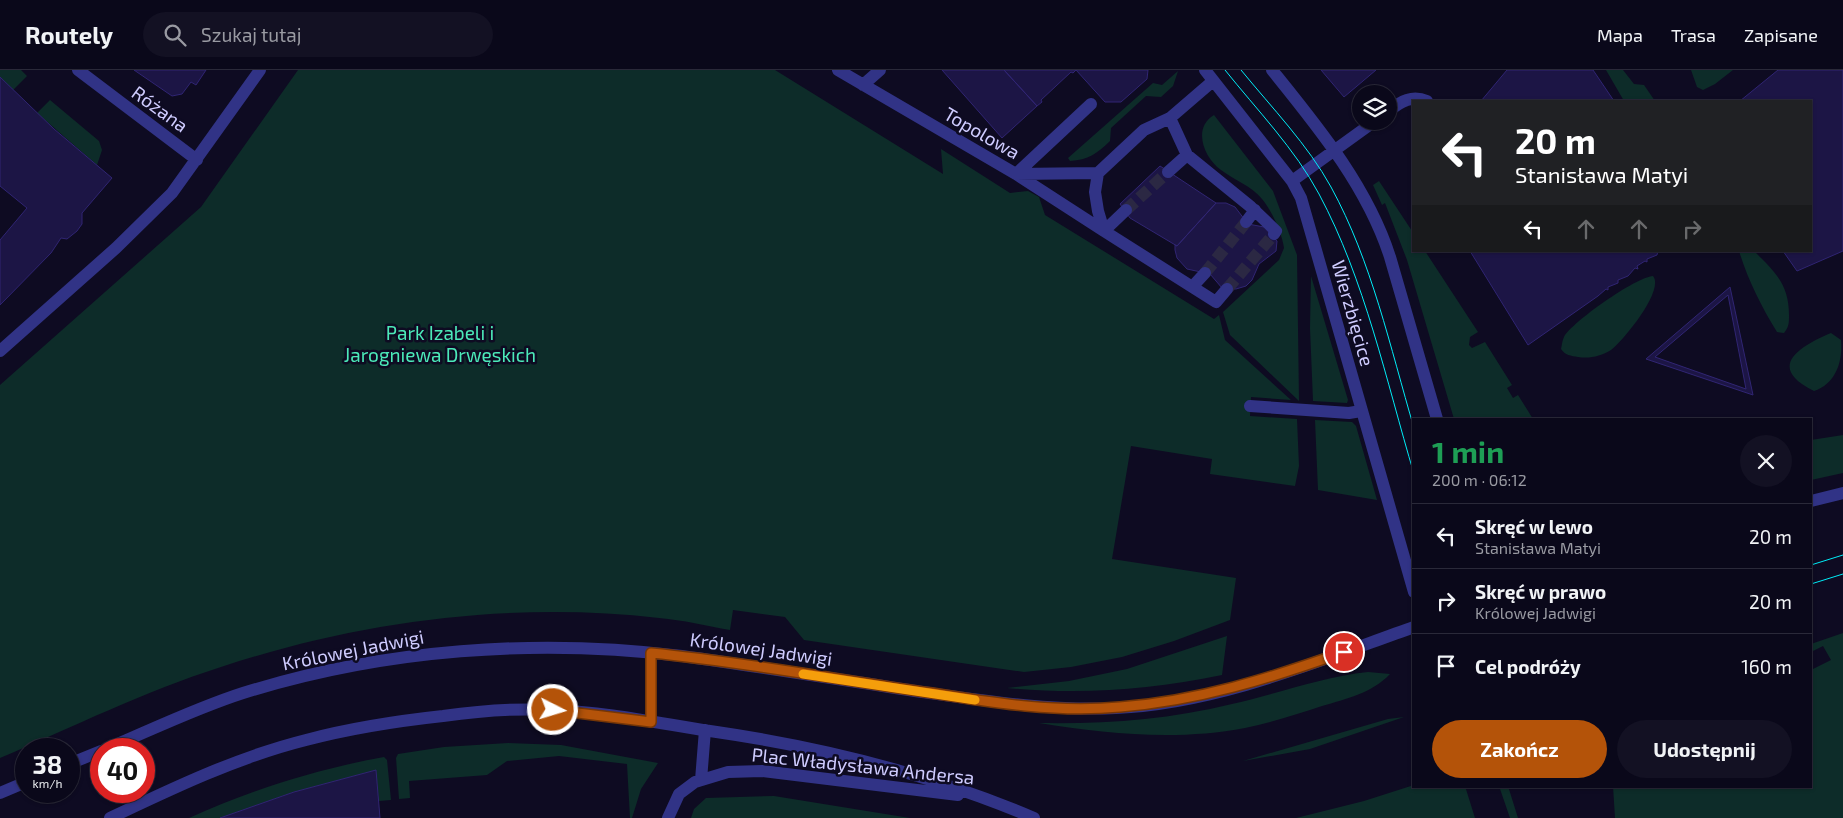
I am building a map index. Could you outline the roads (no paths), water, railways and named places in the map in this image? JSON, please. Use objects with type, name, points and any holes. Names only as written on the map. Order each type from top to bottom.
[{"type":"street","name":"Różana","points":[[78,70],[197,160]]},
{"type":"street","points":[[0,351],[142,224],[172,193],[260,70]]},
{"type":"street","name":"Topolowa","points":[[838,70],[1016,174],[1216,302],[1227,289]]},
{"type":"street","points":[[863,85],[880,70]]},
{"type":"street","name":"Wierzbięcice","points":[[1204,70],[1292,181],[1301,198],[1412,585]]},
{"type":"street","points":[[1272,70],[1349,172],[1386,245],[1437,418]]},
{"type":"street","points":[[1104,231],[1095,192],[1098,172],[1144,130],[1170,118],[1214,81]]},
{"type":"street","points":[[1397,106],[1407,99],[1420,98],[1425,100]]},
{"type":"street","points":[[1016,174],[1092,104]]},
{"type":"street","points":[[1170,118],[1187,155],[1255,210],[1276,231],[1274,234]]},
{"type":"street","points":[[1292,181],[1362,130]]},
{"type":"street","points":[[1168,172],[1187,155]]},
{"type":"street","points":[[1016,174],[1098,172]]},
{"type":"street","points":[[1104,231],[1126,210]]},
{"type":"street","points":[[1246,222],[1255,210]]},
{"type":"street","points":[[1193,286],[1205,273]]},
{"type":"street","points":[[1250,406],[1349,412],[1362,411]]},
{"type":"street","points":[[1812,501],[1843,493]]},
{"type":"street","name":"Królowej Jadwigi","points":[[131,738],[198,709],[242,693],[289,680],[381,662],[452,652],[519,647],[577,646],[651,653],[983,702],[1067,708],[1120,708],[1181,699],[1238,687],[1412,628]]},
{"type":"street","points":[[651,653],[651,722]]},
{"type":"street","points":[[110,818],[158,795],[246,759],[304,740],[394,722],[484,711],[553,710],[770,739],[887,766],[986,799],[1034,818]]},
{"type":"street","points":[[701,780],[705,730]]},
{"type":"street","name":"Plac Władysława Andersa","points":[[668,818],[679,794],[701,780],[728,772],[762,771],[986,799]]},
{"type":"street","points":[[0,793],[15,787]]},
{"type":"tunnel","points":[[1126,210],[1168,172]]},
{"type":"tunnel","points":[[1205,273],[1246,222]]},
{"type":"tunnel","points":[[1227,289],[1274,234]]},
{"type":"tram line","points":[[1225,70],[1299,161],[1319,194],[1335,227],[1362,296],[1412,467]]},
{"type":"tram line","points":[[1241,70],[1312,156],[1331,187],[1358,245],[1369,275],[1412,421]]},
{"type":"tram line","points":[[1812,565],[1843,555]]},
{"type":"tram line","points":[[1812,584],[1843,574]]},
{"type":"park label","name":"Park Izabeli i Jarogniewa Drwęskich","points":[[440,344]]}]
